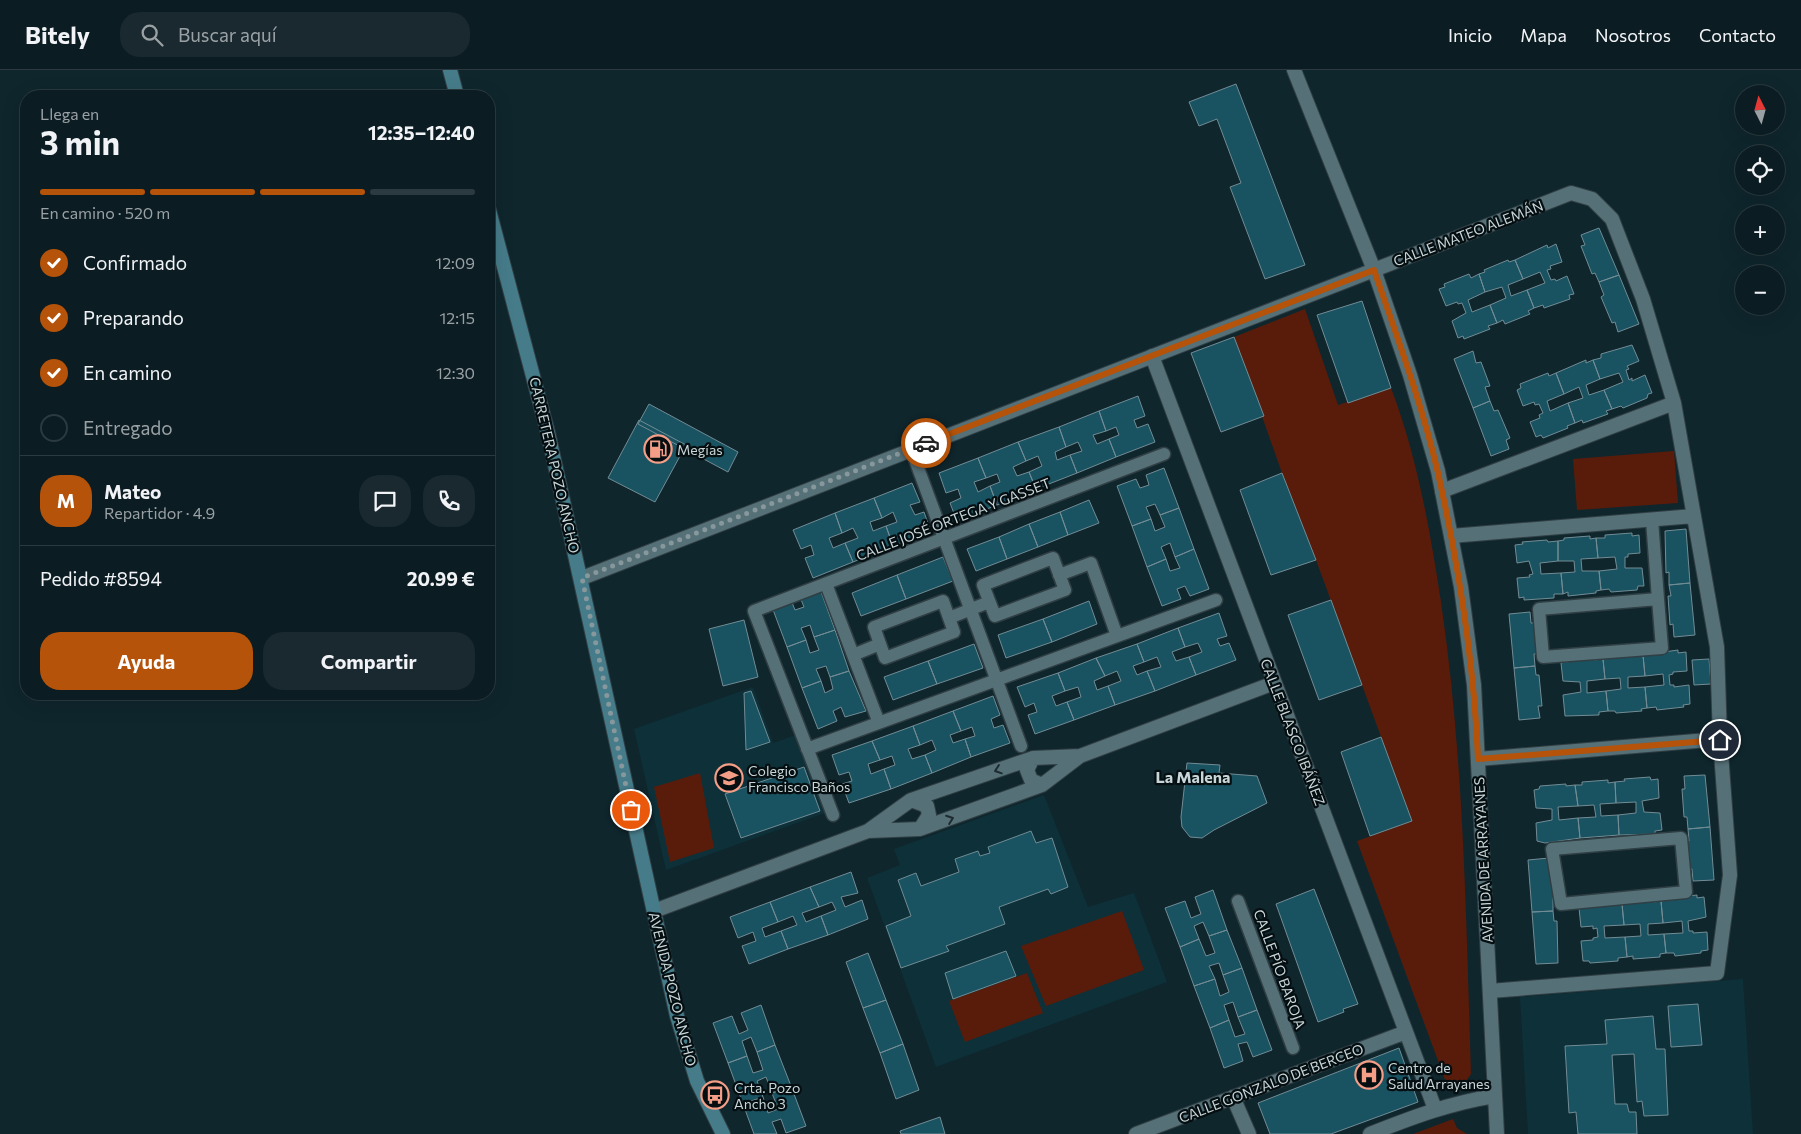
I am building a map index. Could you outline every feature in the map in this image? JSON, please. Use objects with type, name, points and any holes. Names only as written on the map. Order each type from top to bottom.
[{"type":"main road","points":[[450,70],[455,90]]},
{"type":"main road","name":"CARRETERA POZO ANCHO","points":[[495,232],[546,423],[582,578],[644,869]]},
{"type":"main road","name":"AVENIDA POZO ANCHO","points":[[644,869],[687,1054],[697,1081],[723,1134]]},
{"type":"street","name":"AVENIDA DE ARRAYANES","points":[[1294,70],[1374,270],[1410,375],[1442,492],[1461,587],[1474,685],[1497,1134]]},
{"type":"street","name":"CALLE MATEO ALEMÁN","points":[[582,578],[1571,194],[1592,199],[1612,219],[1643,299],[1674,403]]},
{"type":"street","name":"CALLE BLASCO IBÁÑEZ","points":[[1152,356],[1435,1109]]},
{"type":"street","points":[[1442,492],[1674,403],[1717,647],[1720,740],[1730,875],[1717,973],[1490,991]]},
{"type":"street","points":[[911,449],[1021,746]]},
{"type":"street","name":"CALLE JOSÉ ORTEGA Y GASSET","points":[[807,749],[754,612],[1164,454]]},
{"type":"street","points":[[1451,536],[1694,516]]},
{"type":"street","points":[[1652,520],[1662,648],[1543,658],[1539,609],[1658,599]]},
{"type":"street","points":[[1053,558],[1060,575],[1065,590],[995,616],[983,584],[1053,558]]},
{"type":"street","points":[[1060,575],[1091,563],[1117,636]]},
{"type":"street","points":[[826,584],[879,723]]},
{"type":"street","points":[[833,815],[807,749],[1216,600]]},
{"type":"street","points":[[942,601],[949,618],[954,632],[885,658],[874,627],[942,601]]},
{"type":"street","points":[[949,618],[989,602]]},
{"type":"street","points":[[853,655],[880,644]]},
{"type":"street","points":[[868,831],[920,829],[1042,785],[1080,756],[1274,682]]},
{"type":"street","points":[[1478,759],[1720,740]]},
{"type":"street","points":[[654,911],[868,831],[911,800],[1033,758],[1080,756]]},
{"type":"street","points":[[1033,758],[1027,770],[1031,780],[1042,785]]},
{"type":"street","points":[[911,800],[927,806],[929,815],[920,829]]},
{"type":"street","points":[[1681,838],[1686,892],[1561,904],[1552,849],[1681,838]]},
{"type":"street","name":"CALLE PÍO BAROJA","points":[[1238,901],[1293,1048]]},
{"type":"street","name":"CALLE GONZALO DE BERCEO","points":[[1136,1134],[1406,1032]]},
{"type":"street","points":[[1370,1134],[1458,1102],[1495,1096]]},
{"type":"street","points":[[1233,1097],[1249,1134]]},
{"type":"shaded area","points":[[1305,309],[1338,405],[1391,388],[1408,440],[1427,521],[1449,661],[1463,837],[1471,1074],[1463,1085],[1447,1085],[1357,841],[1412,821],[1282,473],[1234,337]]},
{"type":"shaded area","points":[[1674,451],[1678,503],[1577,510],[1573,459]]},
{"type":"shaded area","name":"Colegio Francisco Baños","points":[[753,687],[773,743],[796,735],[825,813],[666,870],[634,729]]},
{"type":"shaded area","points":[[700,773],[714,848],[670,862],[654,787]]},
{"type":"shaded area","points":[[1044,795],[1088,907],[1134,893],[1167,982],[936,1067],[867,878],[900,865],[894,849]]},
{"type":"shaded area","points":[[1122,911],[1144,970],[1046,1006],[1021,946]]},
{"type":"shaded area","points":[[1027,973],[1043,1013],[965,1042],[949,1001]]},
{"type":"shaded area","points":[[1743,979],[1753,1134],[1528,1134],[1520,997]]},
{"type":"shaded area","points":[[1453,1119],[1457,1128],[1467,1134],[1413,1134]]},
{"type":"building","points":[[1236,84],[1305,265],[1265,279],[1230,187],[1241,183],[1217,119],[1199,126],[1189,102]]},
{"type":"building","points":[[1599,228],[1619,275],[1599,282],[1595,273],[1592,274],[1581,246],[1585,245],[1581,235]]},
{"type":"building","points":[[1556,244],[1562,262],[1550,266],[1551,269],[1547,270],[1551,280],[1555,279],[1556,281],[1567,276],[1574,294],[1569,295],[1570,299],[1544,308],[1543,305],[1534,308],[1527,290],[1545,283],[1540,272],[1523,279],[1515,260],[1547,245],[1548,248]]},
{"type":"building","points":[[1508,260],[1509,262],[1515,260],[1523,279],[1508,285],[1511,296],[1527,290],[1534,308],[1528,311],[1530,314],[1505,324],[1503,320],[1497,323],[1490,305],[1506,298],[1502,287],[1485,292],[1479,274]]},
{"type":"building","points":[[1469,274],[1471,278],[1479,274],[1485,292],[1468,300],[1472,312],[1490,305],[1497,323],[1488,326],[1490,329],[1464,339],[1463,336],[1458,338],[1452,321],[1466,313],[1462,303],[1458,304],[1457,302],[1446,306],[1439,289],[1445,287],[1444,284]]},
{"type":"building","points":[[1619,275],[1639,324],[1618,332],[1615,322],[1612,323],[1601,297],[1604,295],[1599,282]]},
{"type":"building","points":[[1362,301],[1391,388],[1348,403],[1317,315]]},
{"type":"building","points":[[1234,337],[1264,416],[1221,432],[1191,353]]},
{"type":"building","points":[[1632,345],[1639,361],[1627,366],[1629,369],[1626,370],[1629,380],[1632,378],[1632,381],[1645,375],[1652,393],[1648,394],[1647,398],[1623,408],[1621,406],[1612,409],[1604,390],[1623,382],[1619,373],[1600,379],[1593,360],[1601,358],[1601,354]]},
{"type":"building","points":[[1473,351],[1476,363],[1481,362],[1490,386],[1485,387],[1490,401],[1473,408],[1454,359]]},
{"type":"building","points":[[1586,360],[1586,363],[1593,360],[1600,379],[1586,385],[1589,395],[1604,390],[1612,409],[1606,411],[1608,414],[1583,423],[1582,420],[1575,423],[1568,403],[1583,398],[1579,387],[1564,394],[1556,373]]},
{"type":"building","points":[[1548,373],[1549,376],[1556,373],[1564,394],[1547,401],[1550,411],[1568,403],[1575,423],[1567,426],[1568,428],[1543,438],[1541,435],[1536,437],[1530,422],[1540,418],[1539,415],[1543,413],[1539,404],[1535,405],[1534,402],[1523,406],[1517,390],[1521,388],[1520,384]]},
{"type":"building","points":[[1138,396],[1145,416],[1134,420],[1137,428],[1148,424],[1155,442],[1116,457],[1109,439],[1119,435],[1116,427],[1106,431],[1099,411]]},
{"type":"building","points":[[1490,401],[1494,411],[1498,410],[1510,438],[1506,440],[1509,449],[1491,456],[1473,408]]},
{"type":"building","points":[[649,404],[738,452],[728,472],[638,424]]},
{"type":"building","points":[[1099,411],[1106,431],[1093,435],[1097,444],[1109,439],[1116,457],[1077,473],[1070,455],[1082,451],[1078,442],[1066,447],[1059,427]]},
{"type":"building","points":[[639,420],[686,445],[655,502],[608,478]]},
{"type":"building","points":[[1059,427],[1066,447],[1055,452],[1057,460],[1070,455],[1077,473],[1036,489],[1029,472],[1042,466],[1038,456],[1026,461],[1018,442]]},
{"type":"building","points":[[1018,442],[1026,461],[1013,467],[1017,476],[1029,472],[1036,489],[997,505],[990,486],[1000,482],[997,474],[986,478],[978,458]]},
{"type":"building","points":[[978,458],[986,478],[974,482],[978,492],[990,486],[997,505],[957,521],[950,503],[961,498],[958,489],[946,493],[939,473]]},
{"type":"building","points":[[1164,468],[1179,508],[1160,515],[1155,504],[1146,507],[1151,519],[1132,526],[1117,486],[1136,479],[1140,488],[1149,485],[1146,475]]},
{"type":"building","points":[[1282,473],[1316,560],[1271,575],[1240,490]]},
{"type":"building","points":[[912,483],[920,502],[910,505],[915,515],[924,512],[931,532],[893,546],[886,526],[897,522],[893,512],[882,518],[874,498]]},
{"type":"building","points":[[874,498],[882,518],[870,522],[873,531],[886,526],[893,546],[853,562],[845,543],[858,538],[853,528],[842,533],[835,513]]},
{"type":"building","points":[[1089,500],[1099,523],[1068,535],[1060,512]]},
{"type":"building","points":[[1179,508],[1194,549],[1175,557],[1170,543],[1161,547],[1166,559],[1147,567],[1132,526],[1151,519],[1155,531],[1165,527],[1160,515]]},
{"type":"building","points":[[1060,512],[1068,535],[1038,547],[1029,524]]},
{"type":"building","points":[[835,513],[842,533],[829,538],[833,548],[845,543],[853,562],[813,578],[805,558],[814,555],[811,545],[801,549],[793,530]]},
{"type":"building","points":[[1029,524],[1038,547],[1007,559],[999,537]]},
{"type":"building","points":[[1686,529],[1690,583],[1669,585],[1669,572],[1666,573],[1665,531]]},
{"type":"building","points":[[1632,533],[1632,536],[1639,535],[1640,553],[1628,554],[1628,557],[1625,557],[1625,568],[1642,568],[1644,586],[1638,586],[1637,590],[1611,592],[1609,589],[1601,590],[1599,571],[1617,569],[1615,557],[1598,558],[1596,538],[1605,538],[1605,535]]},
{"type":"building","points":[[1590,536],[1590,539],[1596,538],[1598,558],[1581,559],[1582,571],[1599,571],[1601,590],[1596,591],[1596,593],[1568,596],[1568,592],[1563,594],[1561,573],[1575,572],[1574,561],[1558,561],[1558,541],[1564,540],[1564,538]]},
{"type":"building","points":[[999,537],[1007,559],[976,571],[967,549]]},
{"type":"building","points":[[1547,540],[1548,542],[1558,541],[1558,561],[1540,563],[1541,574],[1561,573],[1563,594],[1554,594],[1554,598],[1524,600],[1524,597],[1519,598],[1517,578],[1530,577],[1529,575],[1533,574],[1529,561],[1517,563],[1515,545],[1523,544],[1522,542]]},
{"type":"building","points":[[1194,549],[1209,589],[1190,596],[1185,586],[1177,589],[1181,599],[1162,606],[1147,567],[1166,559],[1170,571],[1180,568],[1175,557]]},
{"type":"building","points":[[943,557],[953,581],[906,599],[897,575]]},
{"type":"building","points":[[897,575],[906,599],[861,616],[852,593]]},
{"type":"building","points":[[1690,583],[1695,635],[1674,637],[1673,624],[1670,625],[1668,596],[1671,596],[1669,585]]},
{"type":"building","points":[[820,589],[835,630],[814,637],[810,625],[801,628],[806,640],[787,647],[772,607],[791,600],[795,610],[804,607],[800,597]]},
{"type":"building","points":[[1331,600],[1362,685],[1319,700],[1288,615]]},
{"type":"building","points":[[1089,601],[1097,624],[1052,642],[1043,619]]},
{"type":"building","points":[[1530,612],[1531,623],[1534,623],[1537,654],[1534,654],[1535,666],[1514,668],[1509,614]]},
{"type":"building","points":[[1219,613],[1227,636],[1217,639],[1220,646],[1229,643],[1236,660],[1196,675],[1189,657],[1202,652],[1198,643],[1185,647],[1178,628]]},
{"type":"building","points":[[1043,619],[1052,642],[1006,658],[998,635]]},
{"type":"building","points":[[744,620],[758,677],[723,686],[709,629]]},
{"type":"building","points":[[1178,628],[1185,647],[1172,652],[1176,661],[1189,657],[1196,675],[1155,691],[1147,671],[1161,667],[1157,657],[1144,662],[1137,644]]},
{"type":"building","points":[[835,630],[849,671],[830,677],[826,666],[816,669],[821,681],[802,688],[787,647],[806,640],[810,653],[819,650],[814,637]]},
{"type":"building","points":[[974,644],[983,668],[937,684],[928,661]]},
{"type":"building","points":[[1137,644],[1144,662],[1133,666],[1137,675],[1147,671],[1155,691],[1115,705],[1108,686],[1121,681],[1117,671],[1105,676],[1096,658]]},
{"type":"building","points":[[1678,650],[1678,653],[1686,652],[1687,671],[1673,672],[1673,674],[1669,675],[1670,685],[1674,685],[1674,687],[1689,685],[1690,704],[1683,705],[1684,707],[1657,710],[1656,707],[1647,708],[1645,687],[1664,685],[1663,674],[1645,676],[1643,655]]},
{"type":"building","points":[[1643,655],[1645,676],[1628,677],[1628,688],[1645,687],[1647,708],[1641,709],[1642,711],[1616,713],[1615,711],[1608,711],[1606,691],[1621,689],[1620,678],[1605,679],[1603,659]]},
{"type":"building","points":[[1593,657],[1594,660],[1603,659],[1605,679],[1587,681],[1587,693],[1606,691],[1608,711],[1599,712],[1599,715],[1565,716],[1563,695],[1581,692],[1580,682],[1563,681],[1561,663]]},
{"type":"building","points":[[1096,658],[1105,676],[1094,681],[1097,690],[1108,686],[1115,705],[1074,720],[1067,702],[1081,697],[1078,687],[1065,691],[1058,673]]},
{"type":"building","points":[[1709,659],[1711,684],[1694,685],[1692,660]]},
{"type":"building","points":[[928,661],[937,684],[893,700],[884,677]]},
{"type":"building","points":[[1535,666],[1536,675],[1539,675],[1542,706],[1538,706],[1540,718],[1519,720],[1514,668]]},
{"type":"building","points":[[849,671],[866,711],[845,717],[841,707],[833,711],[837,721],[818,729],[802,688],[821,681],[825,693],[833,689],[830,677]]},
{"type":"building","points":[[1058,673],[1065,691],[1052,696],[1056,706],[1067,702],[1074,720],[1035,734],[1028,715],[1037,712],[1034,703],[1025,707],[1017,687]]},
{"type":"building","points":[[751,691],[770,742],[746,750],[744,693]]},
{"type":"building","points":[[993,696],[1000,715],[991,719],[994,728],[1003,725],[1010,743],[971,757],[965,739],[975,736],[972,727],[961,731],[953,711]]},
{"type":"building","points":[[953,711],[961,731],[950,735],[953,743],[965,739],[971,757],[932,773],[925,755],[936,750],[932,740],[920,745],[913,726]]},
{"type":"building","points":[[913,726],[920,745],[908,749],[912,759],[925,755],[932,773],[891,789],[884,769],[895,765],[892,756],[880,760],[872,741]]},
{"type":"building","points":[[1381,737],[1412,821],[1370,836],[1341,752]]},
{"type":"building","points":[[872,741],[880,760],[868,764],[871,774],[884,769],[891,789],[849,803],[842,784],[852,781],[849,772],[839,775],[832,755]]},
{"type":"building","points":[[1187,763],[1220,765],[1219,773],[1257,776],[1267,803],[1202,838],[1190,837],[1182,827],[1181,817]]},
{"type":"building","points":[[804,767],[820,811],[741,838],[725,794]]},
{"type":"building","points":[[1705,775],[1710,827],[1688,829],[1687,817],[1684,817],[1682,789],[1685,789],[1684,776]]},
{"type":"building","points":[[1650,777],[1651,780],[1658,779],[1659,798],[1642,801],[1644,812],[1660,813],[1662,830],[1655,831],[1655,834],[1619,835],[1618,815],[1636,813],[1636,802],[1616,803],[1615,782],[1625,781],[1624,779]]},
{"type":"building","points":[[1608,780],[1608,783],[1615,782],[1616,803],[1600,804],[1601,816],[1618,815],[1619,835],[1580,838],[1578,818],[1596,817],[1594,805],[1578,806],[1575,785],[1582,785],[1582,782]]},
{"type":"building","points":[[1566,784],[1566,786],[1575,785],[1578,806],[1558,807],[1559,820],[1578,818],[1580,838],[1545,843],[1537,841],[1536,823],[1552,820],[1552,809],[1536,808],[1534,790],[1539,789],[1540,786]]},
{"type":"building","points":[[1710,827],[1714,880],[1693,881],[1692,869],[1689,869],[1686,841],[1689,841],[1688,829]]},
{"type":"building","points":[[1031,831],[1036,843],[1052,838],[1068,887],[1051,894],[1048,889],[999,907],[1005,924],[946,946],[949,951],[901,968],[886,926],[911,916],[898,880],[916,873],[921,886],[959,872],[955,859],[978,851],[980,856],[990,853],[988,847]]},
{"type":"building","points":[[1549,858],[1555,898],[1553,898],[1553,911],[1532,912],[1528,860]]},
{"type":"building","points":[[851,872],[858,893],[841,897],[845,907],[862,900],[868,919],[828,935],[821,916],[836,910],[832,902],[819,907],[810,887]]},
{"type":"building","points":[[810,887],[819,907],[802,913],[806,922],[821,916],[828,935],[788,949],[781,931],[797,925],[793,916],[778,922],[770,902]]},
{"type":"building","points":[[1314,889],[1358,1004],[1343,1009],[1344,1012],[1318,1022],[1276,904]]},
{"type":"building","points":[[1213,890],[1227,930],[1209,936],[1203,922],[1194,926],[1199,939],[1180,947],[1165,908],[1185,901],[1191,918],[1201,914],[1195,897]]},
{"type":"building","points":[[1697,895],[1697,898],[1704,897],[1706,917],[1688,921],[1689,931],[1693,931],[1693,933],[1707,932],[1708,950],[1701,951],[1701,953],[1675,956],[1674,953],[1666,953],[1664,934],[1683,933],[1682,921],[1663,923],[1661,901],[1670,900],[1669,898]]},
{"type":"building","points":[[1654,899],[1654,902],[1661,901],[1663,923],[1648,924],[1648,935],[1664,934],[1666,953],[1660,954],[1660,957],[1633,959],[1633,956],[1627,957],[1625,937],[1641,936],[1640,924],[1624,925],[1622,904]]},
{"type":"building","points":[[770,902],[778,922],[762,928],[765,937],[781,931],[788,949],[749,964],[742,946],[756,941],[753,932],[738,938],[730,917]]},
{"type":"building","points":[[1622,904],[1624,925],[1604,926],[1605,938],[1625,937],[1627,957],[1618,958],[1618,961],[1590,963],[1589,961],[1583,961],[1581,941],[1593,940],[1593,938],[1598,937],[1597,928],[1593,929],[1593,926],[1581,927],[1579,908]]},
{"type":"building","points":[[1553,911],[1554,921],[1557,921],[1558,963],[1536,964],[1532,912]]},
{"type":"building","points":[[1227,930],[1242,968],[1223,975],[1219,963],[1209,966],[1215,979],[1194,986],[1180,947],[1199,939],[1206,956],[1215,953],[1209,936]]},
{"type":"building","points":[[1006,951],[1016,976],[953,999],[945,973]]},
{"type":"building","points":[[868,953],[886,1000],[863,1008],[846,962]]},
{"type":"building","points":[[1242,968],[1257,1010],[1238,1017],[1233,1002],[1224,1005],[1229,1020],[1210,1028],[1194,986],[1215,979],[1220,996],[1229,992],[1223,975]]},
{"type":"building","points":[[886,1000],[903,1044],[880,1053],[863,1008]]},
{"type":"building","points":[[1698,1004],[1702,1045],[1671,1047],[1668,1006]]},
{"type":"building","points":[[761,1005],[775,1045],[757,1052],[751,1037],[742,1041],[747,1056],[728,1063],[713,1023],[732,1016],[739,1034],[748,1030],[741,1013]]},
{"type":"building","points":[[1257,1010],[1272,1050],[1253,1057],[1247,1042],[1238,1044],[1243,1061],[1224,1068],[1210,1028],[1229,1020],[1235,1037],[1245,1034],[1238,1017]]},
{"type":"building","points":[[1653,1016],[1656,1049],[1665,1049],[1668,1115],[1644,1116],[1642,1101],[1637,1102],[1634,1054],[1612,1055],[1615,1104],[1627,1104],[1629,1112],[1636,1112],[1637,1134],[1578,1134],[1576,1112],[1569,1113],[1565,1046],[1607,1044],[1605,1020]]},
{"type":"building","points":[[903,1044],[919,1090],[896,1099],[880,1053]]},
{"type":"building","points":[[775,1045],[791,1086],[772,1093],[766,1077],[757,1081],[763,1097],[743,1104],[728,1063],[747,1056],[753,1073],[763,1070],[757,1052]]},
{"type":"building","name":"Centro de Salud Arrayanes","points":[[1399,1048],[1418,1102],[1331,1134],[1270,1134],[1258,1103]]},
{"type":"building","points":[[791,1086],[806,1126],[786,1133],[781,1119],[772,1122],[777,1134],[754,1134],[743,1104],[763,1097],[768,1113],[778,1109],[772,1093]]},
{"type":"building","points":[[940,1117],[945,1134],[901,1134],[900,1131]]},
{"type":"way so far","points":[[631,810],[582,578],[926,443]]},
{"type":"place","name":"Megías","points":[[658,449]]},
{"type":"place","name":"Colegio Francisco Baños","points":[[729,778]]},
{"type":"place","name":"Centro de Salud Arrayanes","points":[[1369,1075]]},
{"type":"place","name":"Crta. Pozo Ancho 3","points":[[715,1095]]},
{"type":"district","name":"La Malena","points":[[1193,776]]},
{"type":"route","points":[[926,443],[1374,270],[1410,375],[1438,472],[1461,587],[1474,685],[1478,759],[1720,740]]}]
